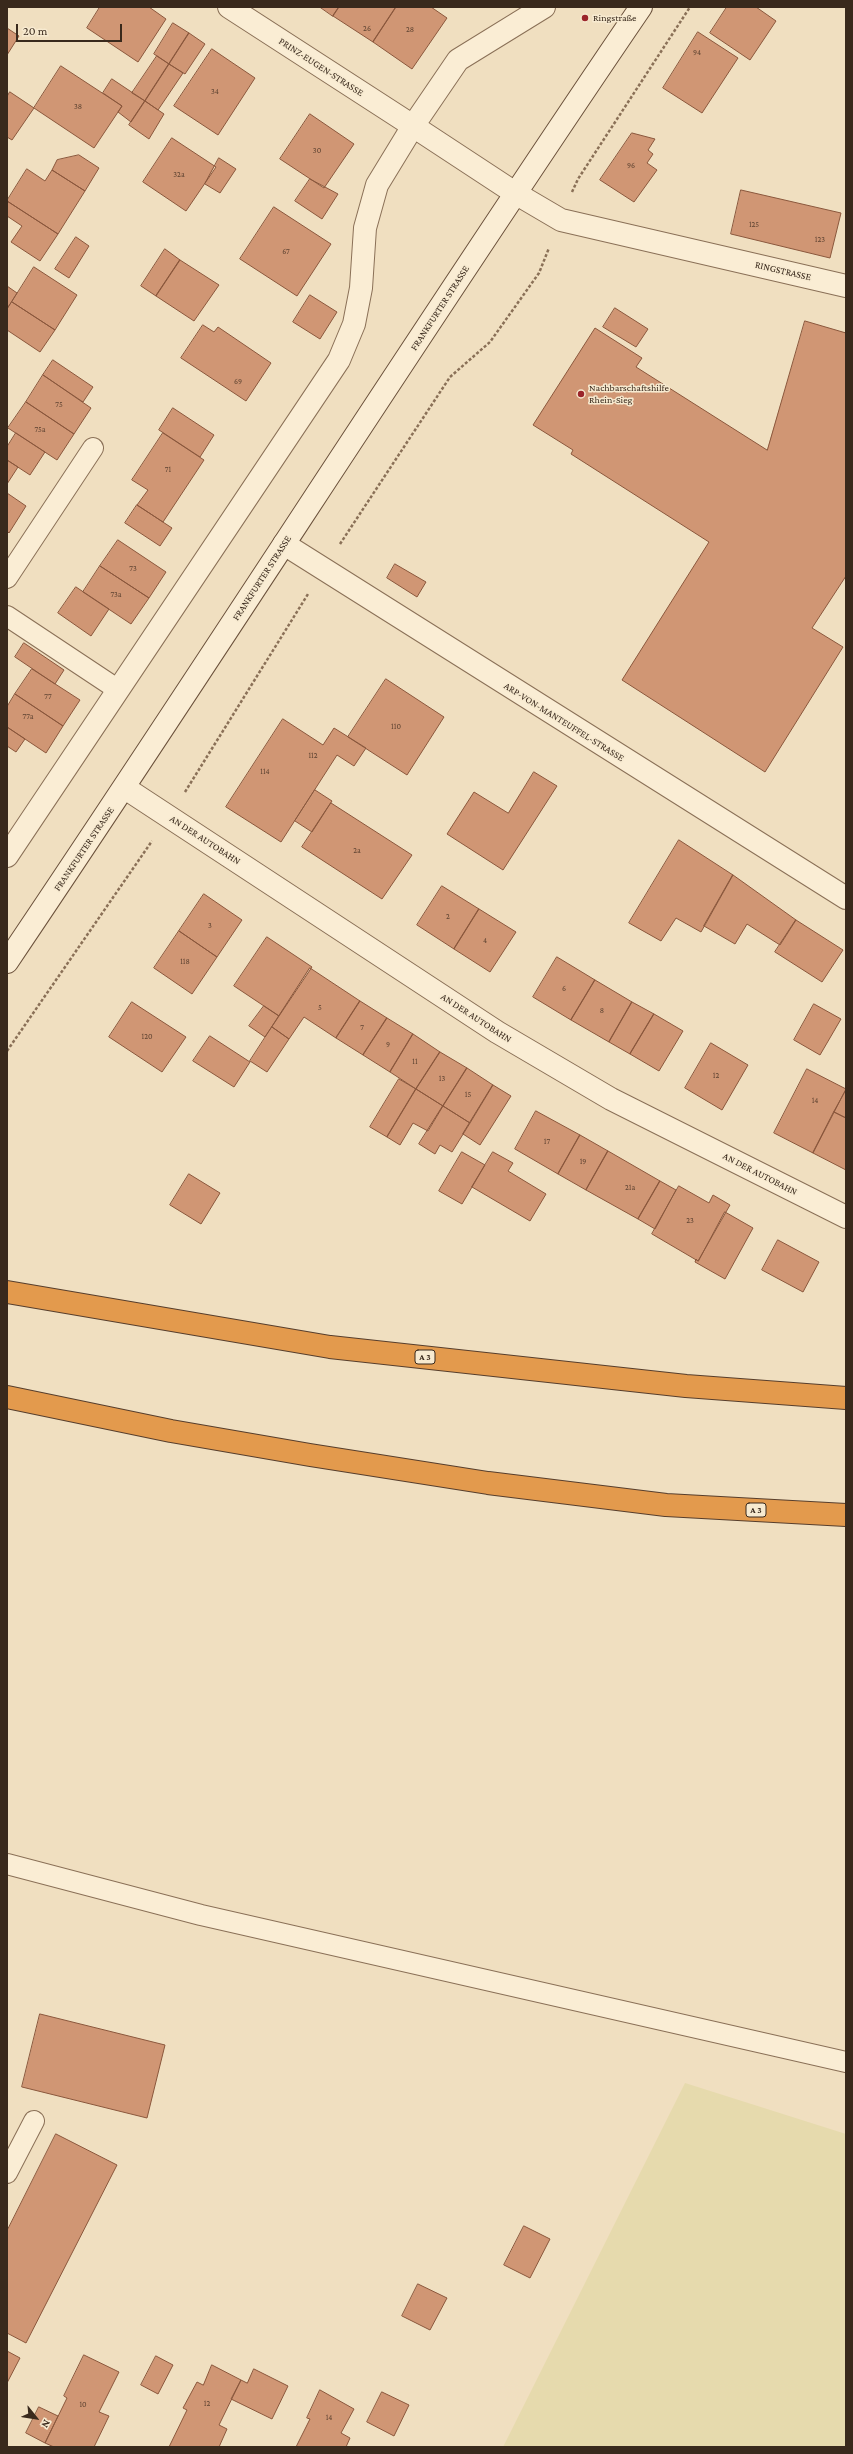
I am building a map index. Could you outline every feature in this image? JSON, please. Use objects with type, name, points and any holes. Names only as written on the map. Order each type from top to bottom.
[{"type":"highway","name":"A 3","points":[[7,1292],[330,1347],[686,1386],[846,1398]]},
{"type":"highway","name":"A 3","points":[[7,1397],[171,1431],[488,1483],[666,1505],[846,1515]]},
{"type":"street","name":"PRINZ-EUGEN-STRASSE","points":[[229,7],[413,126]]},
{"type":"street","points":[[7,856],[339,360],[354,324],[361,288],[365,228],[377,185],[413,126],[458,60],[544,7]]},
{"type":"street","name":"FRANKFURTER STRASSE","points":[[7,962],[125,788],[515,193],[641,7]]},
{"type":"street","points":[[413,126],[515,193]]},
{"type":"street","name":"RINGSTRASSE","points":[[515,193],[561,220],[846,286]]},
{"type":"street","name":"ARP-VON-MANTEUFFEL-STRASSE","points":[[284,544],[846,898]]},
{"type":"street","name":"AN DER AUTOBAHN","points":[[125,788],[497,1032],[611,1099],[846,1217]]},
{"type":"lane","points":[[7,578],[93,448]]},
{"type":"lane","points":[[7,616],[117,690]]},
{"type":"lane","points":[[7,1864],[201,1915],[846,2062]]},
{"type":"lane","points":[[7,2173],[34,2121]]},
{"type":"path","points":[[7,1051],[169,817],[323,569],[450,377],[490,342],[539,273],[578,179],[690,7]]},
{"type":"shaded area","points":[[685,2083],[846,2134],[846,2447],[503,2447]]},
{"type":"building","points":[[100,7],[149,7],[166,19],[138,62],[87,28]]},
{"type":"building","points":[[320,7],[339,7],[333,16]]},
{"type":"building","points":[[339,7],[396,7],[373,42],[333,16]]},
{"type":"building","points":[[396,7],[431,7],[447,18],[412,69],[373,42]]},
{"type":"building","points":[[727,7],[756,7],[776,21],[750,60],[710,33]]},
{"type":"building","points":[[173,23],[189,33],[169,64],[154,54]]},
{"type":"building","points":[[7,28],[19,36],[7,55]]},
{"type":"building","points":[[698,32],[738,58],[702,113],[663,88]]},
{"type":"building","points":[[189,33],[205,44],[185,74],[169,64]]},
{"type":"building","points":[[212,49],[255,78],[218,135],[174,106]]},
{"type":"building","points":[[157,56],[169,64],[145,101],[132,93]]},
{"type":"building","points":[[169,64],[183,73],[158,110],[145,101]]},
{"type":"building","points":[[61,66],[122,106],[94,148],[34,108]]},
{"type":"building","points":[[112,79],[145,101],[131,122],[118,112],[122,106],[103,93]]},
{"type":"building","points":[[10,92],[34,108],[12,140],[7,137],[7,97]]},
{"type":"building","points":[[145,101],[164,114],[149,139],[129,125]]},
{"type":"building","points":[[310,114],[354,144],[324,188],[280,159]]},
{"type":"building","points":[[632,133],[655,139],[648,150],[653,154],[647,163],[657,170],[634,202],[600,180]]},
{"type":"building","points":[[172,138],[216,167],[186,211],[143,182]]},
{"type":"building","points":[[79,155],[99,168],[85,191],[52,170],[57,160]]},
{"type":"building","points":[[219,158],[236,169],[220,193],[205,184]]},
{"type":"building","points":[[27,169],[45,181],[52,170],[85,191],[58,234],[7,201]]},
{"type":"building","points":[[310,179],[338,194],[322,219],[295,201]]},
{"type":"building","points":[[741,190],[841,213],[830,258],[731,234]]},
{"type":"building","points":[[7,201],[58,234],[40,261],[11,242],[22,226],[7,216]]},
{"type":"building","points":[[274,207],[331,244],[297,296],[240,259]]},
{"type":"building","points":[[76,237],[89,246],[69,278],[55,269]]},
{"type":"building","points":[[165,249],[180,260],[156,296],[141,286]]},
{"type":"building","points":[[180,260],[219,285],[194,321],[156,296]]},
{"type":"building","points":[[34,267],[77,295],[55,330],[12,302]]},
{"type":"building","points":[[7,286],[17,293],[7,309]]},
{"type":"building","points":[[310,295],[337,312],[320,339],[293,322]]},
{"type":"building","points":[[12,302],[55,330],[40,352],[7,330],[7,309]]},
{"type":"building","points":[[615,308],[648,329],[636,347],[603,327]]},
{"type":"building","points":[[805,321],[846,333],[846,576],[812,628],[843,647],[765,772],[622,680],[709,542],[571,454],[573,450],[533,425],[595,328],[642,358],[636,367],[767,450]]},
{"type":"building","points":[[203,325],[214,332],[218,327],[271,363],[246,401],[181,358]]},
{"type":"building","points":[[53,360],[93,387],[83,402],[43,375]]},
{"type":"building","points":[[43,375],[91,408],[74,434],[26,402]]},
{"type":"building","points":[[26,402],[74,434],[57,460],[8,428]]},
{"type":"building","points":[[173,408],[214,435],[200,457],[159,430]]},
{"type":"building","points":[[16,433],[45,452],[30,475],[7,460],[7,447]]},
{"type":"building","points":[[163,433],[204,460],[163,522],[137,505],[148,490],[132,480]]},
{"type":"building","points":[[7,460],[18,467],[7,484]]},
{"type":"building","points":[[7,493],[26,506],[9,533],[7,531]]},
{"type":"building","points":[[137,505],[172,528],[160,546],[125,523]]},
{"type":"building","points":[[118,540],[166,572],[149,598],[100,566]]},
{"type":"building","points":[[395,564],[426,582],[417,597],[387,578]]},
{"type":"building","points":[[100,566],[149,598],[131,624],[83,592]]},
{"type":"building","points":[[76,587],[109,609],[91,636],[58,613]]},
{"type":"building","points":[[24,643],[64,670],[55,684],[15,657]]},
{"type":"building","points":[[32,669],[80,700],[63,726],[15,694]]},
{"type":"building","points":[[386,679],[444,717],[407,775],[348,737]]},
{"type":"building","points":[[15,694],[63,726],[46,753],[7,727],[7,707]]},
{"type":"building","points":[[283,719],[323,745],[334,728],[366,748],[354,766],[337,755],[281,842],[226,807]]},
{"type":"building","points":[[7,727],[25,739],[16,752],[7,746]]},
{"type":"building","points":[[534,772],[557,786],[503,870],[447,834],[474,792],[508,813]]},
{"type":"building","points":[[315,790],[332,801],[312,832],[295,821]]},
{"type":"building","points":[[331,803],[412,855],[382,899],[302,847]]},
{"type":"building","points":[[679,840],[733,875],[701,932],[676,918],[661,941],[629,923]]},
{"type":"building","points":[[733,875],[796,920],[780,945],[747,924],[735,944],[704,926]]},
{"type":"building","points":[[442,886],[479,909],[454,949],[417,925]]},
{"type":"building","points":[[204,894],[242,920],[217,957],[179,931]]},
{"type":"building","points":[[479,909],[516,932],[490,972],[454,949]]},
{"type":"building","points":[[796,920],[843,950],[822,982],[775,952]]},
{"type":"building","points":[[179,931],[217,957],[192,994],[154,968]]},
{"type":"building","points":[[267,937],[312,967],[279,1016],[234,986]]},
{"type":"building","points":[[557,957],[595,980],[571,1020],[533,997]]},
{"type":"building","points":[[310,968],[360,1001],[336,1038],[304,1017],[289,1039],[272,1027]]},
{"type":"building","points":[[595,980],[632,1002],[609,1042],[571,1020]]},
{"type":"building","points":[[360,1001],[387,1018],[363,1055],[336,1038]]},
{"type":"building","points":[[132,1002],[186,1037],[162,1072],[109,1037]]},
{"type":"building","points":[[632,1002],[654,1014],[630,1054],[609,1042]]},
{"type":"building","points":[[814,1004],[841,1019],[820,1055],[794,1040]]},
{"type":"building","points":[[264,1006],[279,1016],[265,1037],[249,1026]]},
{"type":"building","points":[[654,1014],[683,1031],[659,1071],[630,1054]]},
{"type":"building","points":[[387,1018],[413,1034],[390,1072],[363,1055]]},
{"type":"building","points":[[272,1027],[289,1039],[267,1072],[250,1061]]},
{"type":"building","points":[[413,1034],[440,1052],[416,1089],[390,1072]]},
{"type":"building","points":[[210,1036],[250,1062],[234,1087],[193,1061]]},
{"type":"building","points":[[711,1043],[748,1065],[722,1110],[685,1088]]},
{"type":"building","points":[[440,1052],[467,1068],[443,1106],[416,1089]]},
{"type":"building","points":[[467,1068],[493,1085],[470,1123],[443,1106]]},
{"type":"building","points":[[807,1069],[846,1089],[813,1153],[774,1133]]},
{"type":"building","points":[[399,1079],[416,1089],[387,1137],[370,1127]]},
{"type":"building","points":[[493,1085],[511,1096],[480,1145],[463,1134]]},
{"type":"building","points":[[416,1089],[443,1106],[428,1131],[413,1123],[400,1145],[387,1137]]},
{"type":"building","points":[[846,1090],[846,1118],[834,1112]]},
{"type":"building","points":[[443,1106],[470,1123],[452,1152],[440,1145],[435,1154],[419,1144]]},
{"type":"building","points":[[536,1111],[580,1135],[558,1174],[515,1149]]},
{"type":"building","points":[[834,1112],[846,1118],[846,1170],[813,1153]]},
{"type":"building","points":[[580,1135],[608,1151],[586,1190],[558,1174]]},
{"type":"building","points":[[608,1151],[660,1181],[638,1219],[586,1190]]},
{"type":"building","points":[[462,1152],[485,1165],[462,1204],[439,1191]]},
{"type":"building","points":[[493,1152],[513,1163],[508,1171],[546,1194],[530,1221],[472,1187]]},
{"type":"building","points":[[189,1174],[220,1193],[201,1224],[170,1205]]},
{"type":"building","points":[[660,1181],[676,1190],[655,1229],[638,1219]]},
{"type":"building","points":[[679,1186],[709,1203],[713,1195],[730,1205],[698,1261],[652,1234]]},
{"type":"building","points":[[725,1212],[753,1228],[725,1279],[695,1262],[696,1259],[698,1261]]},
{"type":"building","points":[[778,1240],[819,1262],[803,1292],[762,1270]]},
{"type":"building","points":[[40,2014],[165,2045],[147,2118],[22,2087]]},
{"type":"building","points":[[56,2134],[117,2165],[26,2343],[7,2333],[7,2231]]},
{"type":"building","points":[[524,2226],[550,2239],[530,2278],[504,2265]]},
{"type":"building","points":[[418,2284],[447,2298],[430,2330],[402,2316]]},
{"type":"building","points":[[7,2351],[20,2358],[7,2383]]},
{"type":"building","points":[[84,2355],[119,2372],[99,2412],[109,2416],[94,2447],[54,2447],[45,2443],[67,2398],[64,2396]]},
{"type":"building","points":[[156,2356],[173,2365],[158,2394],[141,2385]]},
{"type":"building","points":[[212,2365],[241,2380],[219,2425],[227,2429],[219,2447],[169,2447],[187,2410],[183,2408],[197,2382],[203,2385]]},
{"type":"building","points":[[254,2369],[288,2386],[272,2419],[231,2399],[241,2380],[247,2383]]},
{"type":"building","points":[[320,2390],[354,2409],[341,2433],[350,2438],[346,2447],[296,2447],[310,2419],[307,2418]]},
{"type":"building","points":[[382,2392],[409,2405],[394,2436],[367,2422]]},
{"type":"building","points":[[39,2407],[58,2416],[45,2443],[26,2433]]},
{"type":"place","name":"Ringstraße","points":[[585,18]]},
{"type":"place","name":"Nachbarschaftshilfe Rhein-Sieg","points":[[581,394]]}]
